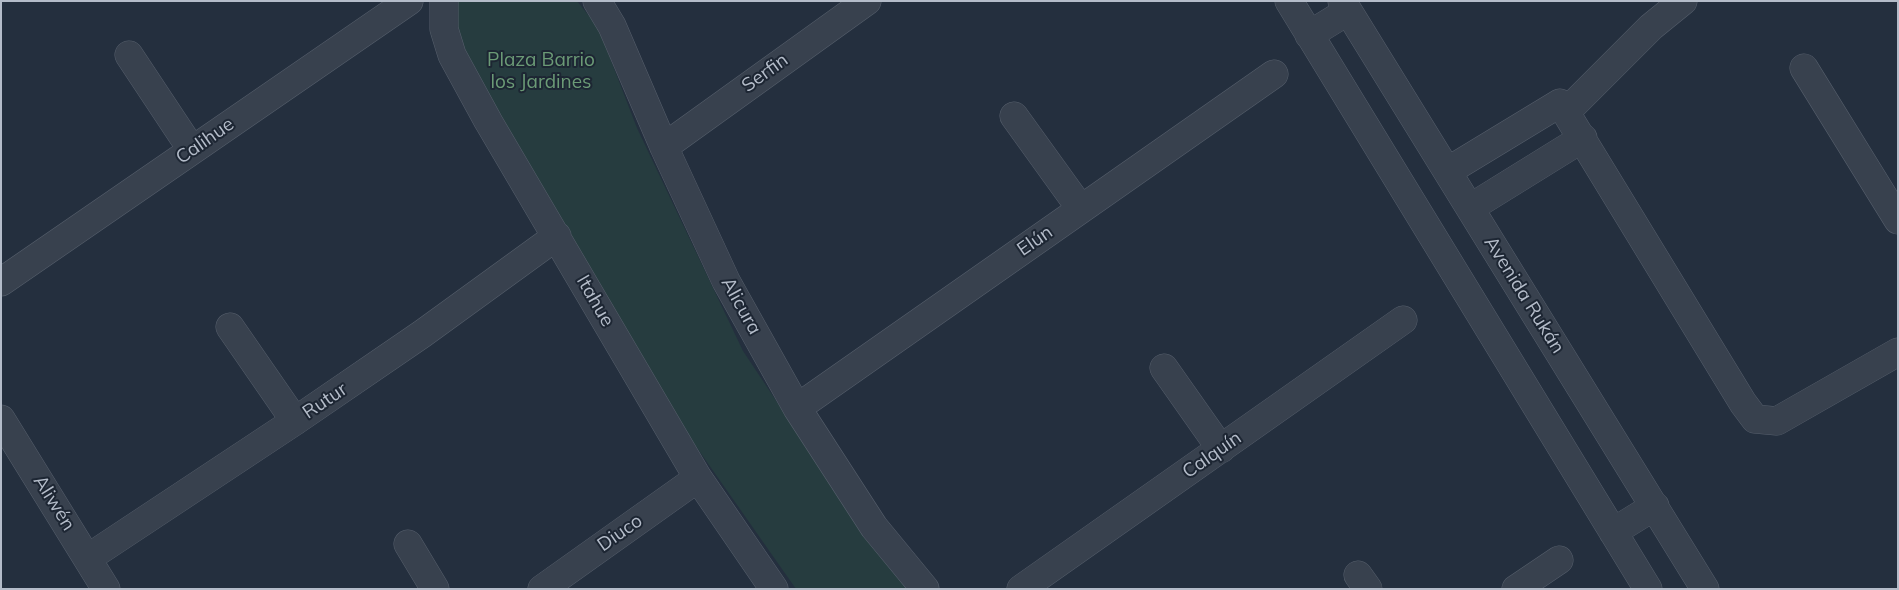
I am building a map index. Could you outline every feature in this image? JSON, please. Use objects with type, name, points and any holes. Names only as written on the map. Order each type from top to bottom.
[{"type":"street","name":"Calihue","points":[[1,282],[409,1]]},
{"type":"street","name":"Itahue","points":[[444,1],[444,30],[452,55],[488,120],[698,478],[774,589]]},
{"type":"street","name":"Alicura","points":[[597,1],[612,26],[664,147],[726,280],[797,408],[874,527],[925,589]]},
{"type":"street","name":"Serfin","points":[[664,147],[867,1]]},
{"type":"street","points":[[1289,1],[1648,589]]},
{"type":"street","points":[[1448,171],[1563,107],[1651,27],[1683,1]]},
{"type":"street","points":[[1309,35],[1345,6]]},
{"type":"street","name":"Avenida Rukán","points":[[1345,6],[1705,589]]},
{"type":"street","points":[[129,55],[192,150]]},
{"type":"street","points":[[1804,68],[1898,220]]},
{"type":"street","name":"Elún","points":[[797,408],[1274,74]]},
{"type":"street","points":[[1563,107],[1742,403],[1755,418],[1777,421],[1898,352]]},
{"type":"street","points":[[1014,116],[1081,209]]},
{"type":"street","points":[[1470,208],[1583,138]]},
{"type":"street","name":"Rutur","points":[[88,558],[295,422],[422,334],[557,236]]},
{"type":"street","name":"Calquín","points":[[1021,589],[1403,320]]},
{"type":"street","points":[[230,327],[295,422]]},
{"type":"street","points":[[1164,368],[1220,449]]},
{"type":"street","name":"Aliwén","points":[[1,419],[106,589]]},
{"type":"street","name":"Diuco","points":[[542,589],[698,478]]},
{"type":"street","points":[[1613,532],[1654,506]]},
{"type":"street","points":[[408,544],[435,589]]},
{"type":"street","points":[[1516,589],[1559,560]]},
{"type":"green space","name":"Plaza Barrio los Jardines","points":[[452,1],[577,1],[598,27],[637,128],[743,351],[873,546],[909,589],[796,589],[601,311],[458,57]]}]
